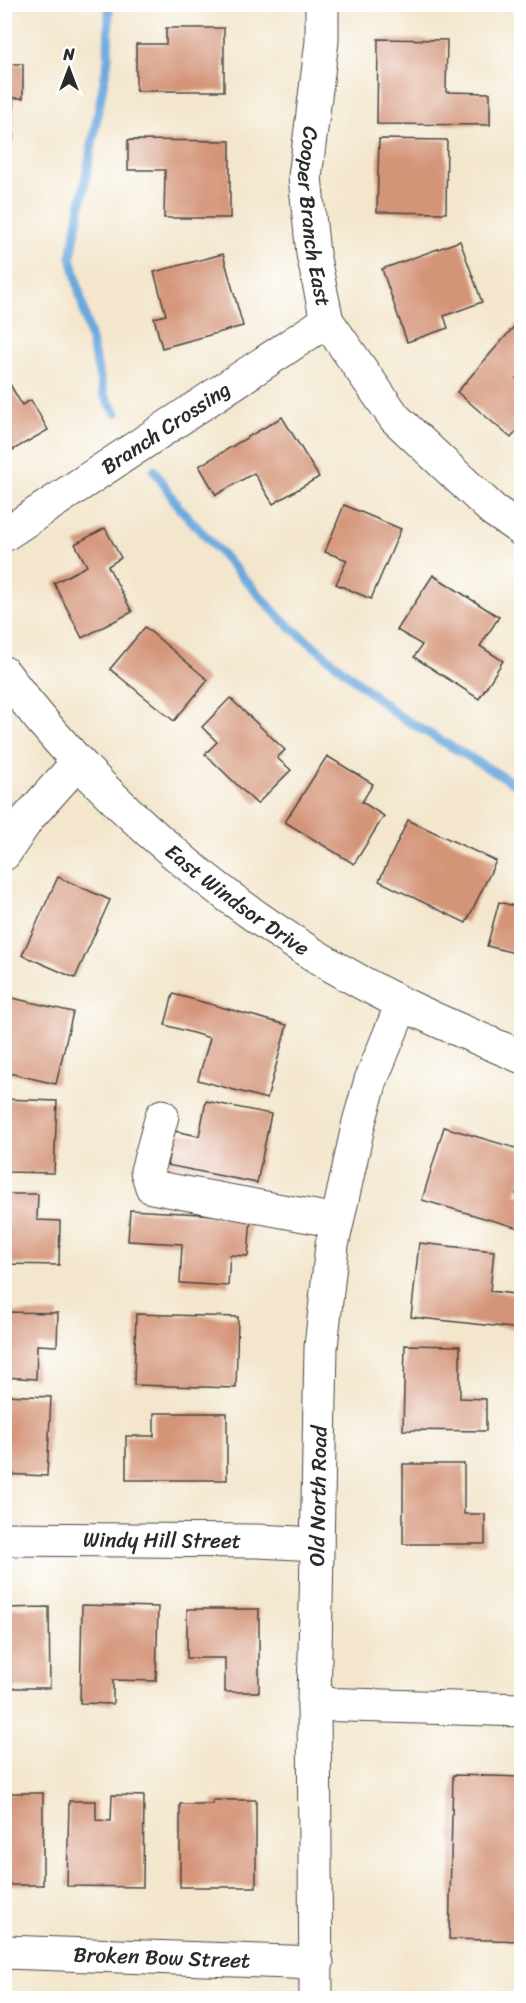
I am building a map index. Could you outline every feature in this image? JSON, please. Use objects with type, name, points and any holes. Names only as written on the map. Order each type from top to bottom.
[{"type":"street","name":"Cooper Branch East","points":[[322,4],[322,41],[305,177],[313,254],[327,321],[395,418],[493,510],[522,530]]},
{"type":"street","name":"Branch Crossing","points":[[4,535],[327,321]]},
{"type":"street","name":"East Windsor Drive","points":[[4,673],[78,762],[180,859],[264,923],[402,1004],[522,1057]]},
{"type":"street","points":[[4,854],[28,818],[78,762]]},
{"type":"street","name":"Old North Road","points":[[316,1998],[315,1704],[321,1347],[332,1245],[337,1221],[371,1080],[402,1004]]},
{"type":"street","points":[[162,1116],[147,1171],[152,1187],[337,1221]]},
{"type":"street","name":"Windy Hill Street","points":[[4,1539],[258,1540],[317,1544]]},
{"type":"street","points":[[315,1704],[522,1710]]},
{"type":"street","name":"Broken Bow Street","points":[[4,1952],[317,1963]]},
{"type":"building","points":[[376,4],[473,4],[473,8],[376,8]]},
{"type":"building","points":[[166,28],[224,28],[224,91],[136,91],[136,44],[166,44]]},
{"type":"building","points":[[378,39],[447,40],[446,92],[490,93],[490,125],[377,124]]},
{"type":"building","points":[[4,64],[23,64],[23,98],[13,98],[13,140],[4,140]]},
{"type":"building","points":[[379,139],[447,140],[446,213],[377,212]]},
{"type":"building","points":[[128,140],[230,141],[230,218],[164,218],[165,170],[128,170]]},
{"type":"building","points":[[460,241],[482,302],[444,316],[448,328],[407,342],[382,269]]},
{"type":"building","points":[[223,254],[243,326],[162,348],[154,318],[166,315],[154,272]]},
{"type":"building","points":[[518,322],[522,325],[522,372],[516,378],[522,383],[522,425],[511,438],[457,392]]},
{"type":"building","points":[[4,374],[22,405],[31,400],[48,430],[4,455]]},
{"type":"building","points":[[282,417],[319,477],[273,504],[254,473],[216,495],[199,466]]},
{"type":"building","points":[[344,505],[401,529],[371,599],[336,584],[347,560],[325,552]]},
{"type":"building","points":[[105,528],[121,558],[108,566],[132,612],[82,638],[54,583],[87,566],[75,544]]},
{"type":"building","points":[[433,575],[499,617],[480,646],[503,661],[479,699],[414,657],[422,645],[397,630]]},
{"type":"building","points":[[145,627],[208,680],[174,721],[110,669]]},
{"type":"building","points":[[230,698],[285,750],[277,758],[291,770],[257,804],[205,754],[217,742],[202,727]]},
{"type":"building","points":[[522,705],[522,723],[515,721]]},
{"type":"building","points":[[327,756],[373,784],[362,802],[384,816],[354,864],[285,822]]},
{"type":"building","points":[[408,820],[496,861],[466,923],[379,881]]},
{"type":"building","points":[[58,877],[110,900],[75,978],[22,955]]},
{"type":"building","points":[[499,902],[522,908],[522,955],[487,946]]},
{"type":"building","points":[[173,994],[287,1025],[267,1099],[198,1080],[210,1038],[165,1025]]},
{"type":"building","points":[[4,996],[73,1012],[56,1084],[4,1072]]},
{"type":"building","points":[[4,1099],[57,1101],[54,1173],[4,1172]]},
{"type":"building","points":[[206,1101],[271,1114],[257,1183],[167,1165],[174,1131],[199,1136]]},
{"type":"building","points":[[444,1127],[522,1150],[522,1178],[516,1194],[522,1196],[522,1229],[422,1200]]},
{"type":"building","points":[[4,1194],[38,1194],[37,1220],[60,1221],[59,1265],[4,1264]]},
{"type":"building","points":[[130,1210],[251,1217],[248,1256],[230,1255],[228,1286],[180,1283],[182,1244],[128,1241]]},
{"type":"building","points":[[419,1243],[494,1251],[490,1291],[522,1295],[522,1329],[411,1317]]},
{"type":"building","points":[[4,1312],[58,1313],[57,1346],[37,1345],[36,1379],[4,1377]]},
{"type":"building","points":[[136,1314],[238,1317],[236,1388],[134,1385]]},
{"type":"building","points":[[405,1345],[460,1346],[460,1398],[486,1399],[486,1431],[403,1430]]},
{"type":"building","points":[[4,1395],[51,1397],[47,1476],[4,1474]]},
{"type":"building","points":[[154,1413],[227,1413],[227,1480],[126,1480],[126,1436],[154,1436]]},
{"type":"building","points":[[403,1464],[464,1464],[464,1514],[485,1514],[485,1544],[403,1544]]},
{"type":"building","points":[[82,1605],[158,1607],[156,1681],[113,1680],[113,1704],[80,1703]]},
{"type":"building","points":[[49,1607],[50,1688],[4,1688],[4,1608]]},
{"type":"building","points":[[187,1609],[259,1609],[259,1692],[225,1692],[225,1658],[187,1658]]},
{"type":"building","points":[[453,1775],[522,1777],[522,1941],[449,1939]]},
{"type":"building","points":[[7,1793],[43,1793],[43,1885],[4,1885]]},
{"type":"building","points":[[112,1795],[144,1796],[143,1887],[67,1886],[69,1801],[96,1801],[96,1820],[111,1821]]},
{"type":"building","points":[[213,1800],[256,1800],[256,1887],[180,1887],[180,1804],[213,1804]]},
{"type":"waterway","points":[[109,4],[108,59],[71,257],[104,395],[116,413]]},
{"type":"waterway","points":[[154,470],[178,506],[281,619],[399,716],[522,788]]}]
